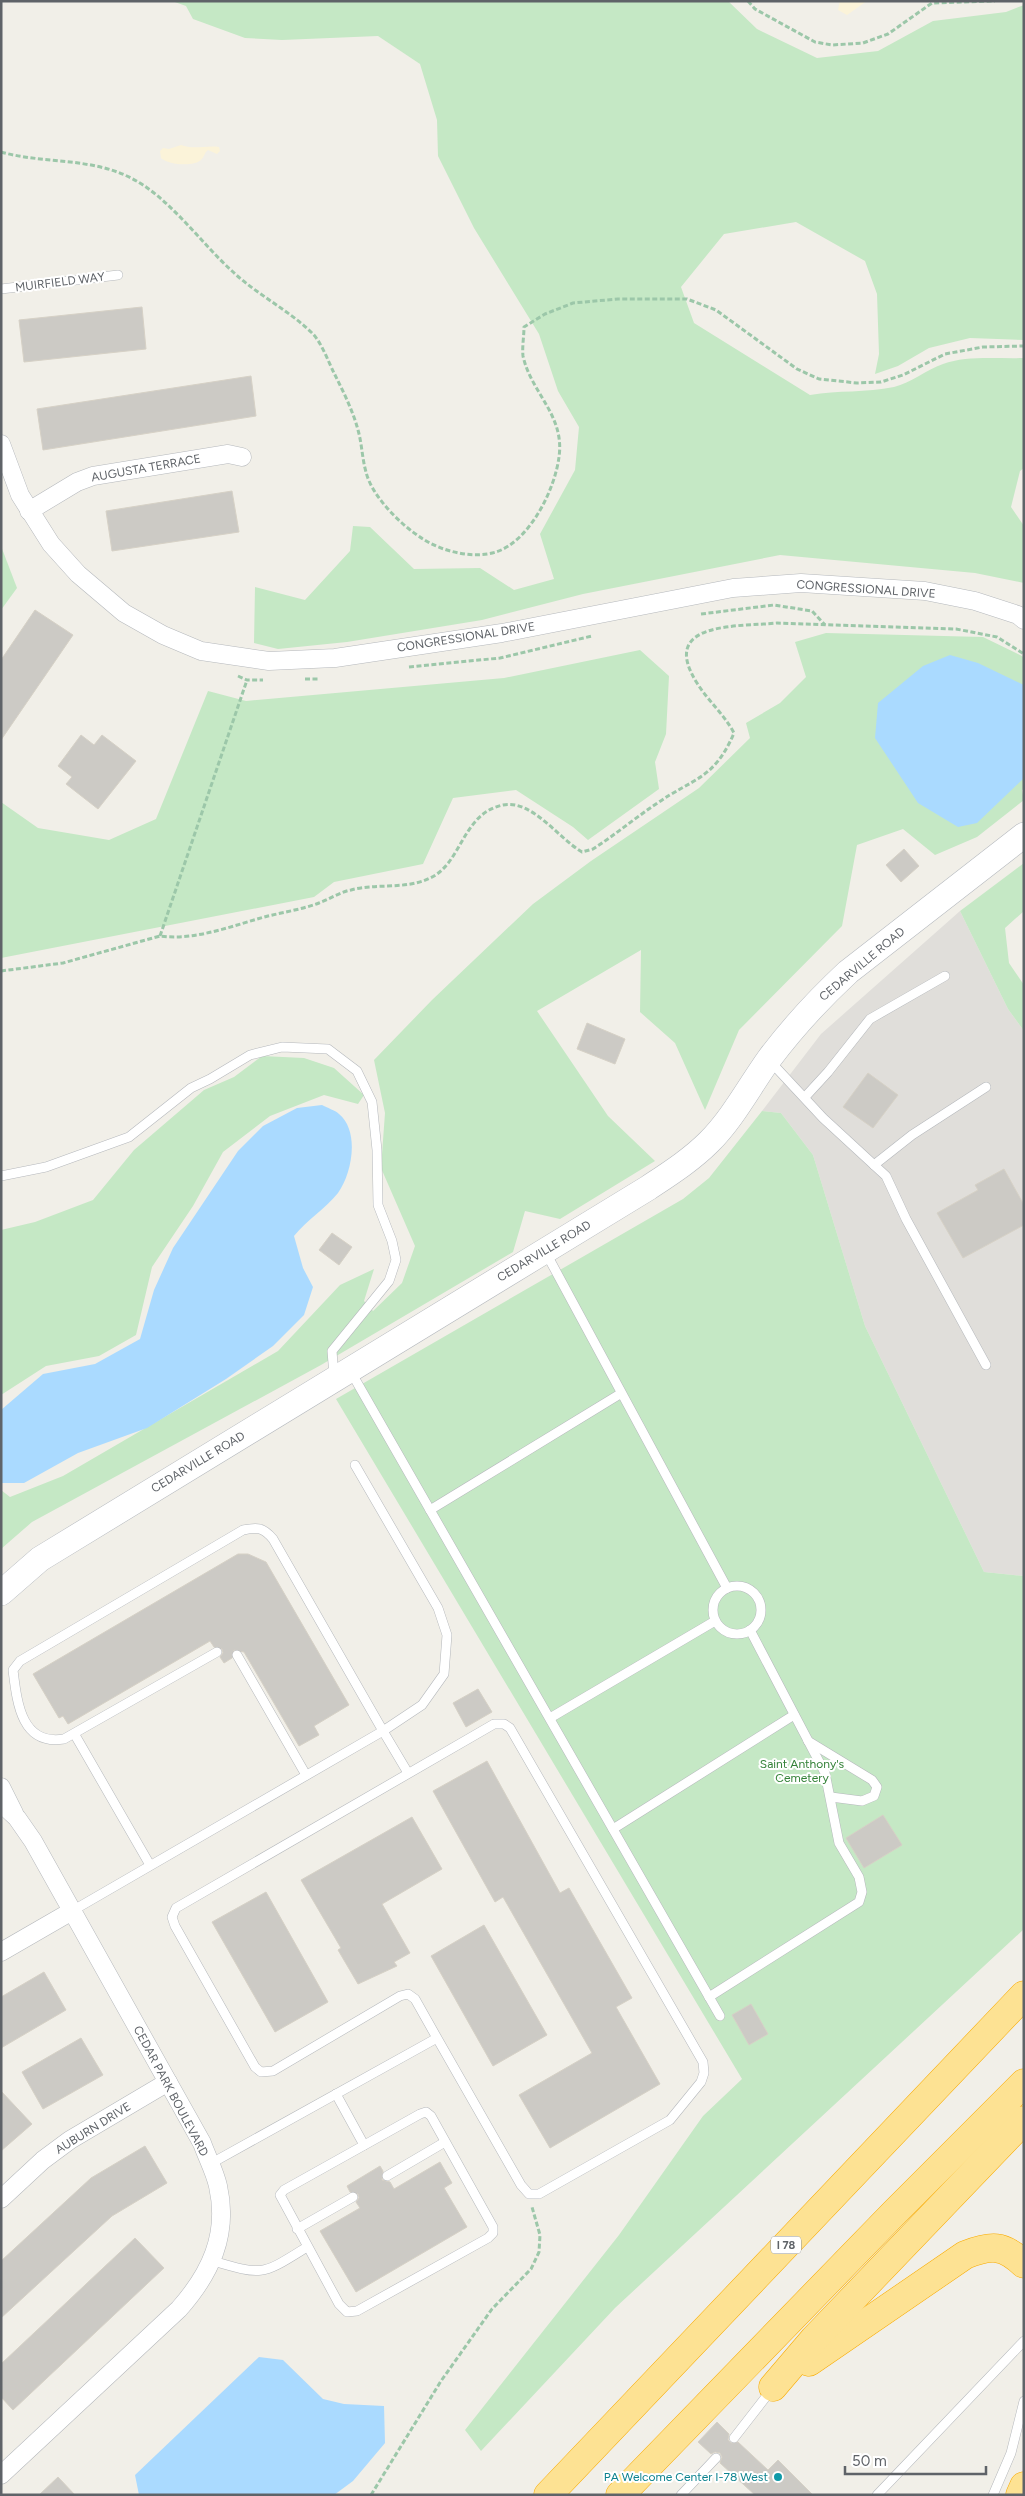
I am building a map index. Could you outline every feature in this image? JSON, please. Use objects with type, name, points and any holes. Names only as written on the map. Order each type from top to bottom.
[{"type":"highway","name":"I 78","points":[[548,2495],[1024,1995]]},
{"type":"highway","points":[[620,2495],[887,2220],[1024,2083]]},
{"type":"highway","points":[[773,2387],[814,2339],[1024,2120]]},
{"type":"highway","points":[[773,2387],[965,2255],[994,2247],[1007,2250],[1024,2264]]},
{"type":"highway","points":[[1020,2495],[1024,2486]]},
{"type":"main road","name":"CEDARVILLE ROAD","points":[[1,1593],[40,1559],[544,1251],[684,1163],[708,1142],[727,1121],[768,1060],[805,1014],[848,972],[1024,835]]},
{"type":"street","name":"CONGRESSIONAL DRIVE","points":[[1,444],[9,472],[29,512],[51,544],[78,574],[124,613],[164,635],[201,652],[269,661],[335,658],[502,633],[733,588],[801,583],[925,591],[975,600],[1018,615],[1024,620]]},
{"type":"street","name":"AUGUSTA TERRACE","points":[[29,512],[77,482],[94,476],[228,454],[242,458]]},
{"type":"street","points":[[1,1786],[9,1816]]},
{"type":"street","name":"CEDAR PARK BOULEVARD","points":[[1,1803],[9,1816],[33,1842],[202,2143],[218,2185],[222,2211],[213,2261],[198,2288],[179,2309],[1,2475]]},
{"type":"street","points":[[1,1952],[72,1911]]},
{"type":"street","name":"AUBURN DRIVE","points":[[1,2199],[43,2160],[70,2140],[168,2082]]},
{"type":"lane","name":"MUIRFIELD WAY","points":[[1,289],[118,275]]},
{"type":"lane","points":[[805,1097],[828,1072],[870,1018],[945,976]]},
{"type":"lane","points":[[1,1176],[46,1167],[129,1137],[191,1088],[210,1080],[250,1055],[282,1047],[328,1049],[356,1071],[372,1102],[377,1150],[378,1205],[392,1241],[396,1260],[389,1281],[332,1351],[342,1374],[430,1510],[720,2016]]},
{"type":"lane","points":[[768,1060],[823,1118],[886,1176],[906,1219],[986,1365]]},
{"type":"lane","points":[[874,1165],[912,1135],[986,1087]]},
{"type":"lane","points":[[544,1251],[727,1588]]},
{"type":"lane","points":[[430,1510],[620,1394]]},
{"type":"lane","points":[[72,1911],[383,1731],[422,1705],[444,1674],[447,1635],[438,1608],[356,1465]]},
{"type":"lane","points":[[217,1652],[75,1735],[51,1741],[39,1737],[28,1726],[20,1712],[13,1670],[20,1661],[243,1530],[258,1527],[266,1531],[273,1539],[408,1773]]},
{"type":"lane","points":[[743,1586],[756,1595],[760,1602],[760,1617],[750,1630],[735,1634],[720,1628],[715,1621],[713,1606],[720,1592],[727,1588],[743,1586]]},
{"type":"lane","points":[[550,1718],[715,1621]]},
{"type":"lane","points":[[709,1997],[859,1902],[862,1892],[858,1877],[839,1843],[825,1773],[750,1630]]},
{"type":"lane","points":[[237,1656],[306,1775]]},
{"type":"lane","points":[[613,1829],[794,1715]]},
{"type":"lane","points":[[494,1724],[504,1724],[510,1728],[702,2062],[704,2073],[701,2082],[670,2120],[539,2194],[529,2194],[521,2185],[437,2038],[415,1999],[408,1994],[400,1996],[273,2071],[261,2072],[255,2067],[175,1926],[172,1917],[176,1908],[408,1773],[494,1724]]},
{"type":"lane","points":[[75,1735],[150,1866]]},
{"type":"lane","points":[[808,1741],[872,1780],[877,1787],[874,1796],[862,1801],[831,1797]]},
{"type":"lane","points":[[210,2164],[437,2038]]},
{"type":"lane","points":[[336,2094],[364,2145]]},
{"type":"lane","points":[[426,2112],[431,2116],[445,2142],[493,2227],[492,2232],[488,2238],[357,2311],[347,2312],[339,2304],[280,2195],[284,2190],[426,2112]]},
{"type":"lane","points":[[386,2176],[445,2142]]},
{"type":"lane","points":[[297,2229],[353,2196]]},
{"type":"lane","points":[[213,2261],[260,2272],[272,2269],[307,2247]]},
{"type":"lane","points":[[877,2495],[1024,2341]]},
{"type":"lane","points":[[734,2438],[773,2387]]},
{"type":"lane","points":[[993,2495],[1011,2453],[1024,2401]]},
{"type":"lane","points":[[681,2495],[716,2458]]},
{"type":"path","points":[[748,1],[755,9],[815,42],[832,45],[863,43],[888,34],[932,3],[995,1]]},
{"type":"path","points":[[1,152],[17,157],[98,165],[132,178],[169,208],[231,271],[313,333],[335,374],[358,429],[366,475],[384,504],[403,524],[425,541],[452,551],[478,555],[498,552],[532,525],[552,486],[560,456],[558,425],[539,392],[523,356],[524,328],[545,314],[573,303],[618,299],[686,299],[716,310],[797,369],[818,379],[857,383],[881,382],[903,375],[945,354],[983,347],[1024,346]]},
{"type":"path","points":[[1,971],[63,963],[160,936],[173,938],[216,930],[296,910],[351,890],[407,884],[430,879],[446,867],[470,827],[486,812],[504,805],[522,807],[557,831],[569,845],[582,852],[593,849],[657,803],[714,767],[730,743],[734,733],[725,717],[698,685],[688,665],[688,652],[691,640],[702,632],[735,624],[752,626],[777,623],[956,629],[997,637],[1024,654]]},
{"type":"path","points":[[160,936],[247,680]]},
{"type":"path","points":[[371,2495],[458,2357],[492,2309],[531,2269],[539,2252],[540,2235],[529,2194]]},
{"type":"shaded area","points":[[960,911],[1008,1009],[1024,1031],[1024,1576],[984,1572],[865,1326],[813,1155],[781,1113],[762,1111],[821,1034]]},
{"type":"green space","points":[[172,1],[728,1],[757,29],[817,58],[878,51],[933,21],[1006,12],[1024,5],[1024,340],[970,338],[929,348],[898,366],[875,374],[879,354],[877,294],[865,261],[796,222],[724,234],[681,287],[694,323],[810,395],[894,387],[937,367],[962,359],[1024,358],[1024,468],[1020,471],[1011,507],[1024,526],[1024,583],[975,573],[780,555],[583,594],[482,620],[347,642],[278,649],[254,643],[255,587],[305,600],[350,551],[353,526],[370,527],[414,569],[480,568],[514,590],[554,579],[540,534],[575,470],[579,427],[558,391],[539,334],[474,228],[438,156],[437,120],[420,64],[378,36],[282,40],[245,38],[193,19],[186,6]]},
{"type":"green space","points":[[1,546],[17,588],[1,610]]},
{"type":"green space","points":[[826,633],[983,637],[1022,656],[1024,658],[1024,789],[1022,790],[1024,800],[977,837],[935,855],[903,829],[857,845],[842,926],[739,1030],[705,1110],[675,1043],[640,1012],[641,950],[537,1011],[608,1116],[655,1161],[560,1219],[525,1211],[513,1252],[321,1365],[32,1522],[1,1549],[1,1490],[10,1497],[63,1476],[278,1351],[340,1285],[374,1269],[364,1301],[373,1311],[402,1283],[415,1246],[381,1168],[385,1113],[374,1060],[432,1000],[533,904],[591,861],[699,788],[750,738],[746,723],[780,703],[806,677],[795,642]]},
{"type":"green space","points":[[640,650],[669,676],[666,734],[655,762],[659,789],[588,840],[573,827],[516,790],[453,798],[423,864],[334,882],[314,897],[1,958],[1,802],[38,828],[109,840],[156,819],[208,691],[246,701],[504,678]]},
{"type":"green space","points":[[1024,863],[1024,911],[1005,928],[1009,963],[1024,985],[1024,1031],[1008,1009],[960,911]]},
{"type":"green space","points":[[262,1056],[304,1058],[334,1068],[364,1095],[358,1104],[324,1095],[270,1116],[223,1152],[193,1206],[152,1267],[136,1335],[99,1356],[46,1366],[1,1395],[1,1230],[35,1222],[93,1200],[134,1150],[204,1090],[234,1077]]},
{"type":"green space","name":"Saint Anthony's Cemetery","points":[[762,1111],[781,1113],[813,1155],[865,1326],[984,1572],[1024,1576],[1024,1929],[615,2308],[481,2451],[465,2430],[619,2235],[703,2116],[742,2079],[336,1399],[683,1199],[709,1178]]},
{"type":"sand","points":[[840,1],[867,1],[847,15],[838,10]]},
{"type":"sand","points":[[181,145],[190,147],[219,147],[220,151],[217,154],[208,150],[201,160],[192,164],[170,162],[161,158],[160,151],[163,148],[169,149]]},
{"type":"water","points":[[950,655],[978,663],[1024,685],[1024,778],[977,823],[958,827],[918,803],[875,738],[878,703],[923,666]]},
{"type":"water","points":[[322,1105],[337,1113],[346,1121],[352,1141],[352,1153],[347,1175],[338,1193],[294,1236],[303,1268],[313,1287],[304,1315],[273,1346],[226,1379],[147,1428],[78,1453],[24,1483],[1,1483],[1,1410],[43,1374],[95,1364],[140,1339],[154,1290],[173,1248],[238,1151],[263,1126],[297,1108]]},
{"type":"water","points":[[259,2357],[283,2360],[323,2399],[344,2404],[384,2406],[385,2443],[353,2481],[334,2495],[139,2495],[135,2475]]},
{"type":"building","points":[[142,307],[146,349],[24,362],[19,320]]},
{"type":"building","points":[[251,376],[256,416],[43,450],[37,409]]},
{"type":"building","points":[[232,491],[239,532],[112,551],[106,511]]},
{"type":"building","points":[[35,610],[73,635],[1,740],[1,660]]},
{"type":"building","points":[[81,735],[94,745],[102,735],[136,761],[98,809],[66,784],[72,777],[58,766]]},
{"type":"building","points":[[904,849],[919,866],[901,882],[886,865]]},
{"type":"building","points":[[587,1023],[625,1039],[615,1064],[577,1049]]},
{"type":"building","points":[[868,1073],[898,1095],[873,1128],[843,1107]]},
{"type":"building","points":[[1004,1169],[1024,1205],[1024,1225],[963,1258],[937,1213],[978,1190],[975,1185]]},
{"type":"building","points":[[332,1233],[352,1247],[339,1265],[319,1250]]},
{"type":"building","points":[[238,1554],[248,1554],[266,1562],[349,1705],[314,1726],[319,1735],[299,1746],[244,1652],[234,1650],[232,1658],[224,1663],[220,1657],[223,1653],[222,1649],[214,1647],[210,1641],[68,1724],[63,1716],[59,1718],[33,1674]]},
{"type":"building","points":[[478,1689],[492,1712],[466,1727],[453,1703]]},
{"type":"building","points":[[487,1761],[560,1893],[569,1888],[632,1998],[616,2007],[660,2084],[550,2148],[519,2095],[592,2053],[503,1897],[495,1902],[433,1791]]},
{"type":"building","points":[[883,1815],[902,1845],[864,1868],[846,1838]]},
{"type":"building","points":[[412,1817],[442,1869],[382,1904],[410,1953],[394,1962],[397,1966],[358,1984],[338,1950],[341,1948],[301,1880]]},
{"type":"building","points":[[266,1892],[328,2002],[275,2032],[212,1922]]},
{"type":"building","points":[[484,1925],[547,2035],[493,2066],[431,1956]]},
{"type":"building","points":[[44,1972],[66,2010],[1,2048],[1,1997]]},
{"type":"building","points":[[751,2004],[768,2034],[749,2045],[732,2015]]},
{"type":"building","points":[[81,2038],[103,2075],[43,2109],[22,2072]]},
{"type":"building","points":[[1,2091],[32,2124],[1,2151]]},
{"type":"building","points":[[145,2146],[167,2183],[112,2216],[1,2318],[1,2261],[91,2178]]},
{"type":"building","points":[[440,2162],[452,2183],[444,2188],[467,2227],[356,2292],[320,2231],[360,2208],[356,2202],[359,2198],[358,2194],[350,2192],[347,2186],[380,2166],[383,2171],[382,2180],[390,2182],[394,2189]]},
{"type":"building","points":[[135,2238],[164,2268],[13,2410],[1,2397],[1,2364]]},
{"type":"building","points":[[717,2422],[729,2434],[728,2440],[731,2443],[738,2442],[768,2470],[778,2460],[813,2495],[755,2495],[720,2463],[722,2457],[720,2453],[715,2452],[711,2454],[698,2442]]},
{"type":"building","points":[[58,2477],[75,2495],[39,2495]]},
{"type":"place","name":"PA Welcome Center I-78 West","points":[[778,2477]]}]
